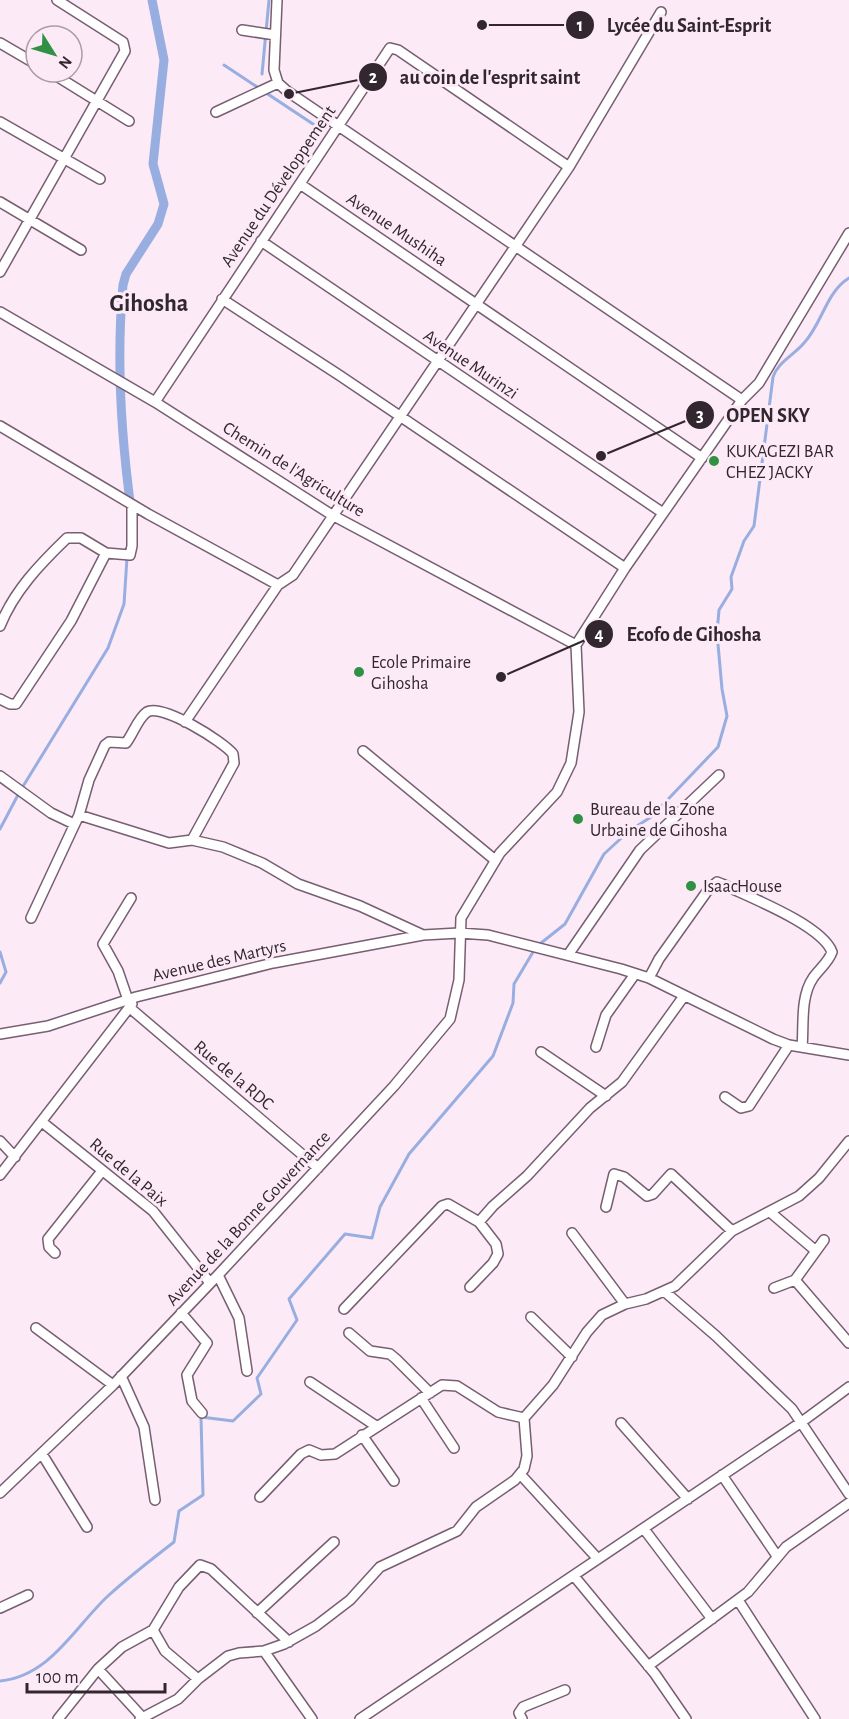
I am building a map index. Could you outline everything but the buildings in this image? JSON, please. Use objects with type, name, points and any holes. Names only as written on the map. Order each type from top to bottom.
[{"type":"street","points":[[0,272],[123,56],[125,45],[57,0]]},
{"type":"street","points":[[277,0],[274,70],[278,83],[742,400]]},
{"type":"street","points":[[185,722],[278,585],[293,575],[438,362],[476,302],[569,167],[662,12]]},
{"type":"street","points":[[242,30],[275,35]]},
{"type":"street","points":[[0,43],[24,57]]},
{"type":"street","name":"Avenue du Développement","points":[[154,402],[387,51],[394,48],[569,167]]},
{"type":"street","points":[[216,112],[278,83]]},
{"type":"street","points":[[70,84],[129,121]]},
{"type":"street","points":[[0,122],[100,179]]},
{"type":"street","name":"Avenue Mushiha","points":[[300,184],[702,458]]},
{"type":"street","points":[[0,202],[81,250]]},
{"type":"street","points":[[576,645],[663,513],[742,400],[759,383],[849,233]]},
{"type":"street","name":"Avenue Murinzi","points":[[261,241],[663,513]]},
{"type":"street","points":[[222,299],[625,568]]},
{"type":"street","name":"Chemin de l'Agriculture","points":[[0,312],[154,402],[332,515],[576,645]]},
{"type":"street","points":[[0,426],[132,505],[278,585]]},
{"type":"street","points":[[0,626],[14,598],[35,570],[67,538],[81,538],[106,553],[130,555],[132,505]]},
{"type":"street","points":[[0,699],[9,704],[16,704],[71,621],[106,553]]},
{"type":"street","name":"Avenue de la Bonne Gouvernance","points":[[0,1493],[113,1385],[218,1275],[394,1086],[450,1018],[459,980],[455,933],[465,908],[495,860],[558,792],[572,763],[579,712],[576,645]]},
{"type":"street","points":[[31,918],[77,820],[89,780],[105,745],[109,742],[126,743],[146,713],[153,710],[185,722],[228,747],[233,754],[234,763],[192,840]]},
{"type":"street","points":[[363,751],[495,860]]},
{"type":"street","points":[[568,955],[640,850],[719,775]]},
{"type":"street","points":[[0,776],[51,813],[170,843],[192,840],[244,855],[298,884],[360,906],[423,935]]},
{"type":"street","points":[[649,978],[658,959],[708,890],[717,882],[722,884],[800,923],[830,945],[832,952],[830,958],[812,979],[807,992],[802,1047]]},
{"type":"street","points":[[0,1175],[132,1002],[103,944],[131,898]]},
{"type":"street","name":"Avenue des Martyrs","points":[[0,1034],[48,1026],[273,963],[423,935],[455,933],[488,935],[649,978],[789,1045],[849,1055]]},
{"type":"street","points":[[596,1047],[606,1015],[635,974]]},
{"type":"street","points":[[479,1222],[493,1206],[527,1176],[591,1108],[606,1096],[645,1053],[684,996]]},
{"type":"street","name":"Rue de la RDC","points":[[132,1002],[318,1168]]},
{"type":"street","points":[[725,1097],[741,1108],[747,1108],[789,1045]]},
{"type":"street","points":[[541,1052],[606,1096]]},
{"type":"street","name":"Rue de la Paix","points":[[42,1122],[153,1211],[210,1283]]},
{"type":"street","points":[[0,1141],[15,1157]]},
{"type":"street","points":[[98,1669],[141,1718],[178,1699],[198,1679],[228,1656],[264,1651],[289,1642],[323,1622],[350,1600],[380,1567],[457,1531],[476,1507],[520,1474],[527,1456],[524,1418],[553,1385],[594,1323],[625,1304],[675,1286],[732,1231],[799,1196],[819,1178],[849,1141]]},
{"type":"street","points":[[56,1253],[49,1246],[48,1239],[102,1171]]},
{"type":"street","points":[[606,1207],[614,1174],[624,1177],[647,1196],[653,1194],[671,1174],[732,1231]]},
{"type":"street","points":[[344,1309],[442,1206],[448,1204],[479,1222],[496,1244],[498,1254],[493,1263],[470,1287]]},
{"type":"street","points":[[770,1212],[816,1251]]},
{"type":"street","points":[[572,1233],[625,1304]]},
{"type":"street","points":[[774,1288],[795,1281],[824,1240]]},
{"type":"street","points":[[218,1275],[239,1318],[248,1371]]},
{"type":"street","points":[[795,1281],[849,1343]]},
{"type":"street","points":[[664,1291],[759,1376],[802,1421],[849,1494]]},
{"type":"street","points":[[181,1313],[207,1343],[187,1375],[192,1401],[202,1413]]},
{"type":"street","points":[[531,1317],[572,1357]]},
{"type":"street","points":[[36,1328],[113,1385]]},
{"type":"street","points":[[349,1333],[370,1351],[390,1354],[430,1393]]},
{"type":"street","points":[[121,1376],[144,1427],[155,1500]]},
{"type":"street","points":[[310,1382],[375,1426]]},
{"type":"street","points":[[260,1497],[301,1454],[309,1450],[328,1456],[442,1385],[451,1384],[471,1393],[498,1412],[524,1418]]},
{"type":"street","points":[[360,1719],[644,1529],[849,1387]]},
{"type":"street","points":[[421,1398],[454,1448]]},
{"type":"street","points":[[621,1423],[688,1498]]},
{"type":"street","points":[[362,1435],[394,1481]]},
{"type":"street","points":[[42,1455],[87,1527]]},
{"type":"street","points":[[520,1474],[598,1559]]},
{"type":"street","points":[[722,1475],[777,1556]]},
{"type":"street","points":[[648,1666],[738,1600],[786,1547],[849,1503]]},
{"type":"street","points":[[644,1529],[712,1619]]},
{"type":"street","points":[[257,1613],[334,1542]]},
{"type":"street","points":[[58,1719],[98,1669],[122,1647],[153,1630],[179,1587],[200,1565],[211,1569],[289,1642]]},
{"type":"street","points":[[574,1576],[648,1666],[686,1719]]},
{"type":"street","points":[[0,1608],[28,1595]]},
{"type":"street","points":[[738,1600],[815,1719]]},
{"type":"street","points":[[153,1630],[163,1648],[198,1679]]},
{"type":"street","points":[[264,1651],[312,1719]]},
{"type":"street","points":[[522,1719],[519,1713],[523,1707],[566,1690]]},
{"type":"waterway","points":[[131,509],[121,397],[120,341],[123,285],[126,274],[158,224],[164,204],[153,164],[164,60],[152,0]]},
{"type":"waterway","points":[[262,74],[269,0]]},
{"type":"waterway","points":[[224,65],[322,130]]},
{"type":"waterway","points":[[0,1681],[18,1677],[48,1660],[109,1595],[174,1542],[179,1511],[203,1495],[201,1417],[233,1421],[261,1394],[257,1378],[297,1320],[289,1299],[345,1234],[372,1238],[380,1207],[409,1154],[493,1056],[513,1003],[514,984],[536,947],[565,924],[604,854],[629,831],[651,817],[718,747],[727,716],[717,633],[719,610],[732,589],[731,577],[744,541],[754,526],[773,377],[779,367],[810,335],[835,291],[849,278]]},
{"type":"waterway","points":[[22,788],[108,648],[124,604],[127,558]]},
{"type":"waterway","points":[[0,829],[19,793]]},
{"type":"waterway","points":[[0,952],[6,972],[0,983]]},
{"type":"place","name":"Lycée du Saint-Esprit","points":[[482,25]]},
{"type":"place","name":"au coin de l'esprit saint","points":[[289,94]]},
{"type":"place","name":"OPEN SKY","points":[[601,456]]},
{"type":"place","name":"KUKAGEZI BAR CHEZ JACKY","points":[[714,461]]},
{"type":"place","name":"Ecole Primaire Gihosha","points":[[359,672]]},
{"type":"place","name":"Ecofo de Gihosha","points":[[501,677]]},
{"type":"place","name":"Bureau de la Zone Urbaine de Gihosha","points":[[578,819]]},
{"type":"place","name":"IsaacHouse","points":[[691,886]]},
{"type":"district","name":"Gihosha","points":[[149,303]]}]
